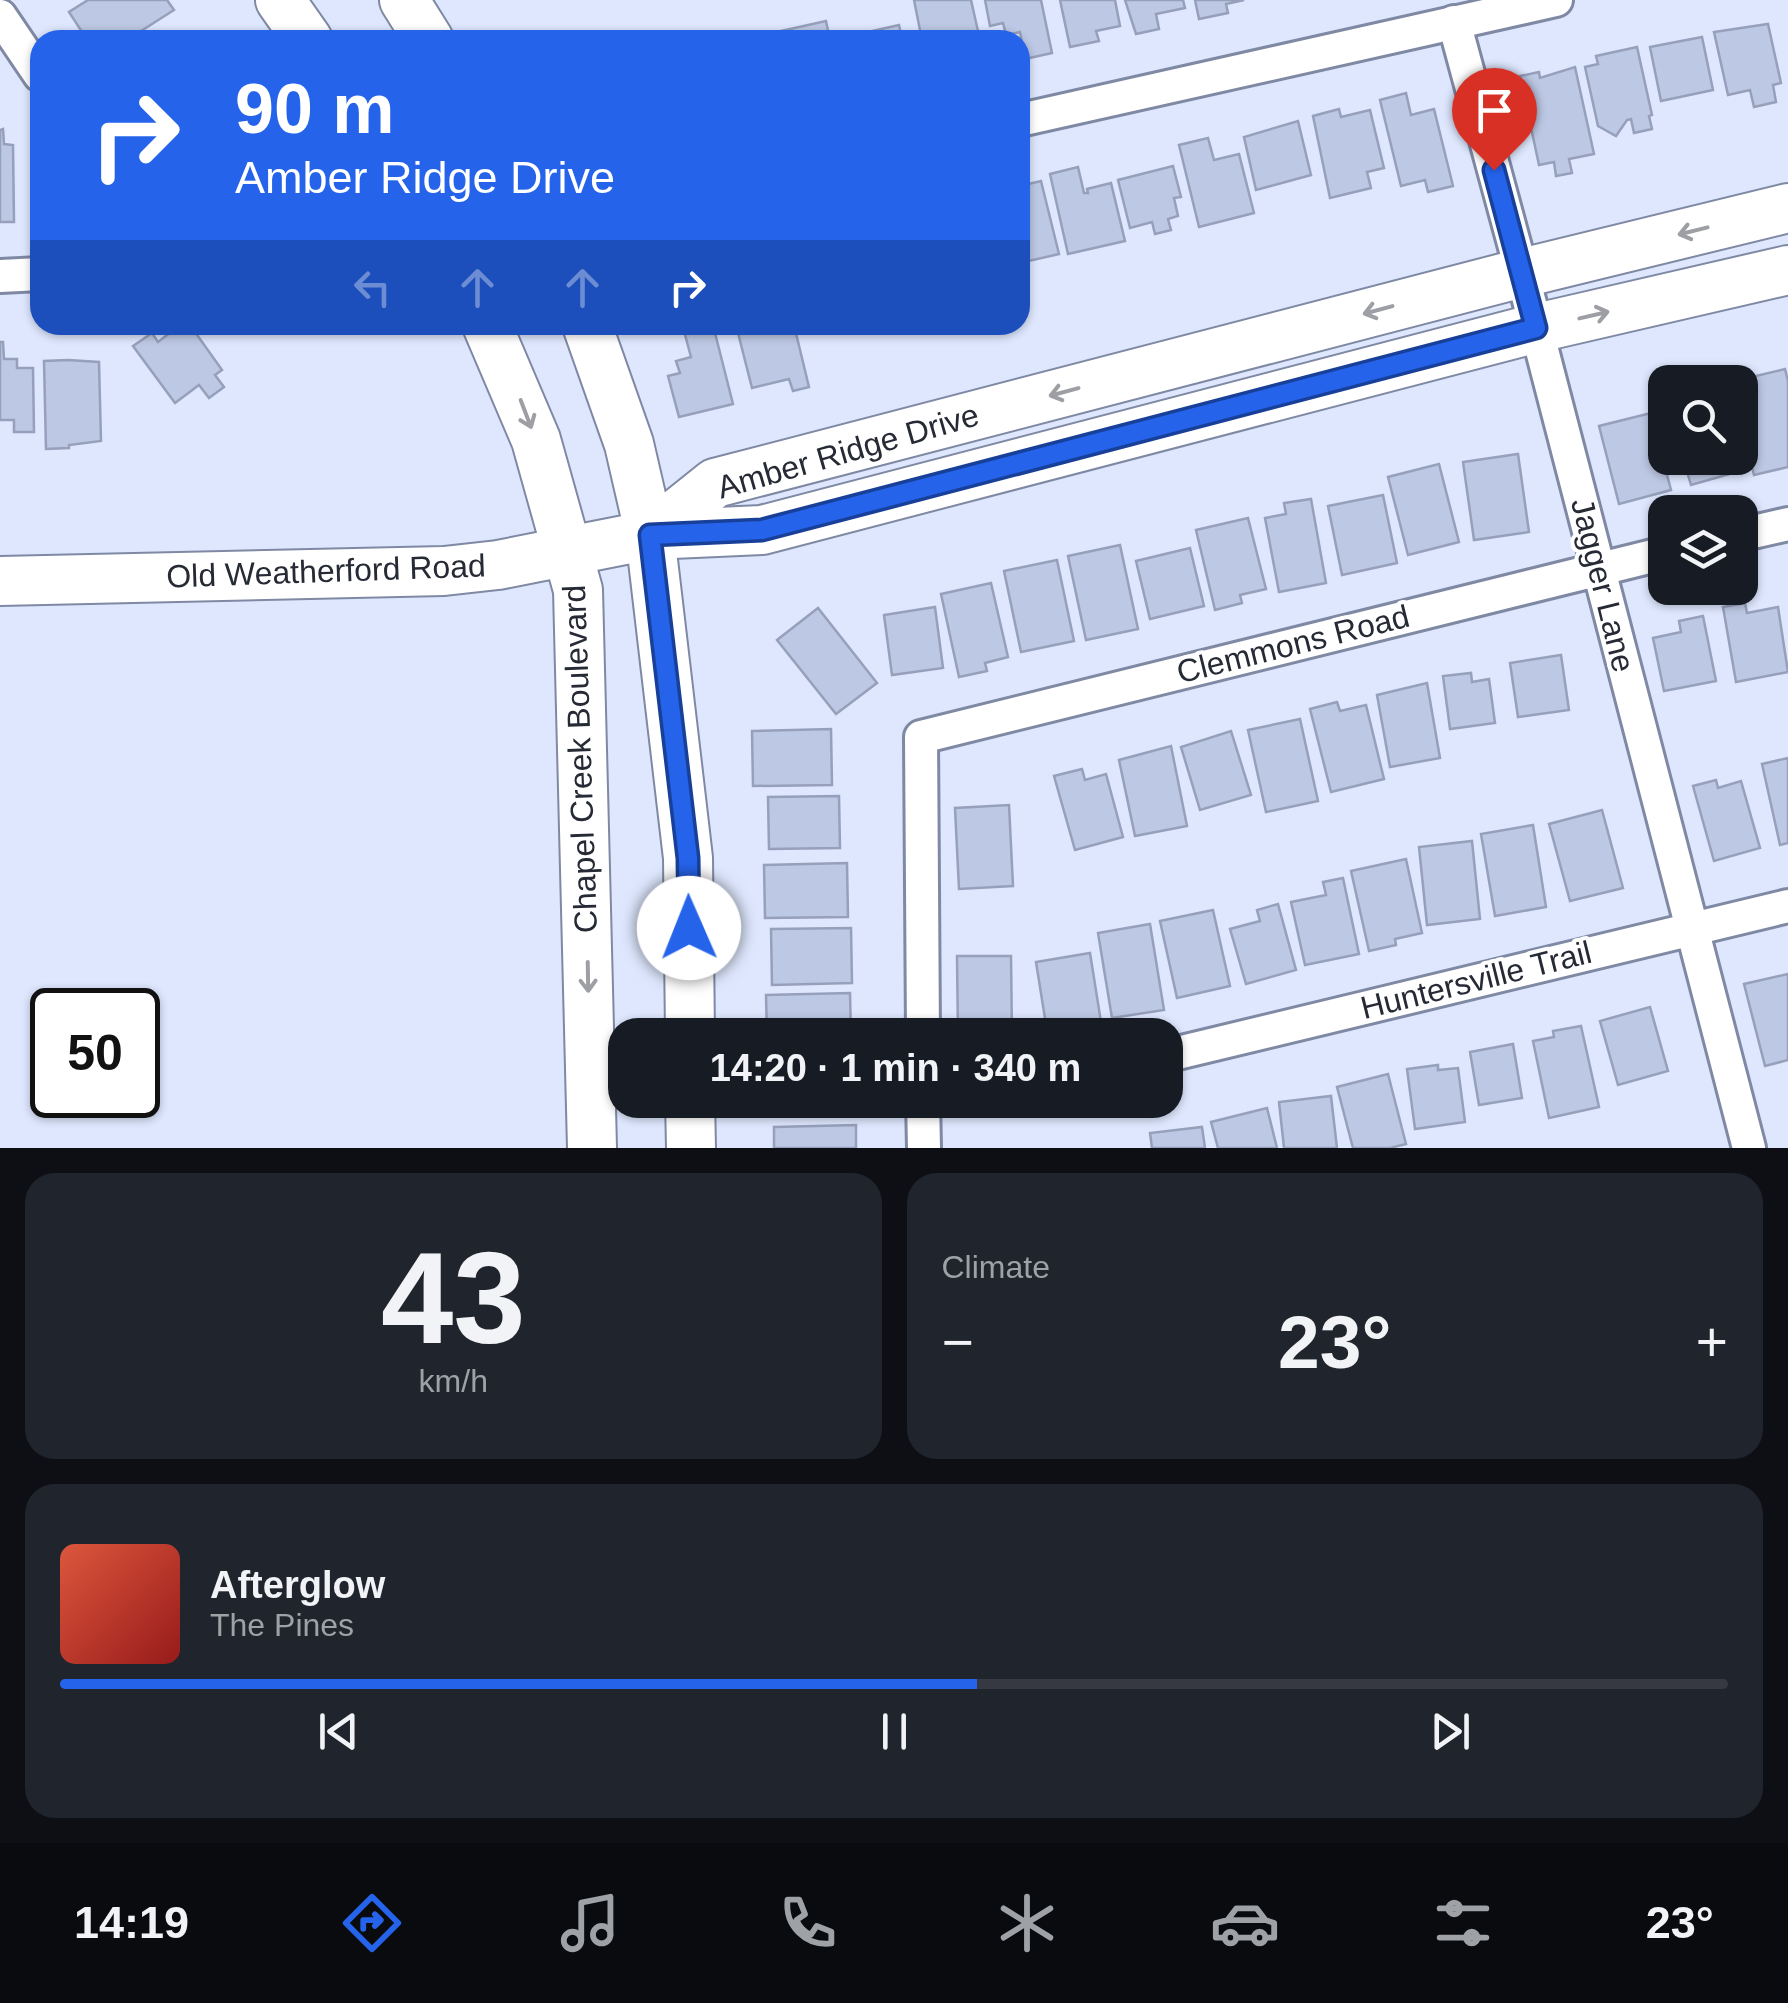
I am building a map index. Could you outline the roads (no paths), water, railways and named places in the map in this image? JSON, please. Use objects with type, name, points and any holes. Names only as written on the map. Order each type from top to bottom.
[{"type":"street","points":[[280,0],[301,30]]},
{"type":"street","points":[[404,0],[424,30]]},
{"type":"street","points":[[1030,118],[1556,0]]},
{"type":"street","points":[[0,16],[30,60]]},
{"type":"street","name":"Jagger Lane","points":[[1454,22],[1749,1148]]},
{"type":"street","name":"Amber Ridge Drive","points":[[650,535],[715,483],[1522,273],[1788,208]]},
{"type":"street","name":"Amber Ridge Drive","points":[[650,535],[762,530],[1536,328],[1788,270]]},
{"type":"street","points":[[0,276],[30,274]]},
{"type":"street","name":"Chapel Creek Boulevard","points":[[492,335],[524,406],[569,550],[579,602],[592,1148]]},
{"type":"street","points":[[590,335],[629,444],[650,535],[688,858],[690,1018]]},
{"type":"street","points":[[1758,531],[1788,524]]},
{"type":"street","name":"Old Weatherford Road","points":[[0,581],[444,571],[498,565],[650,535]]},
{"type":"street","name":"Clemmons Road","points":[[923,1018],[920,738],[1648,556]]},
{"type":"street","name":"Huntersville Trail","points":[[1183,1052],[1788,906]]},
{"type":"street","points":[[690,1118],[691,1148]]},
{"type":"street","points":[[924,1118],[924,1148]]}]
